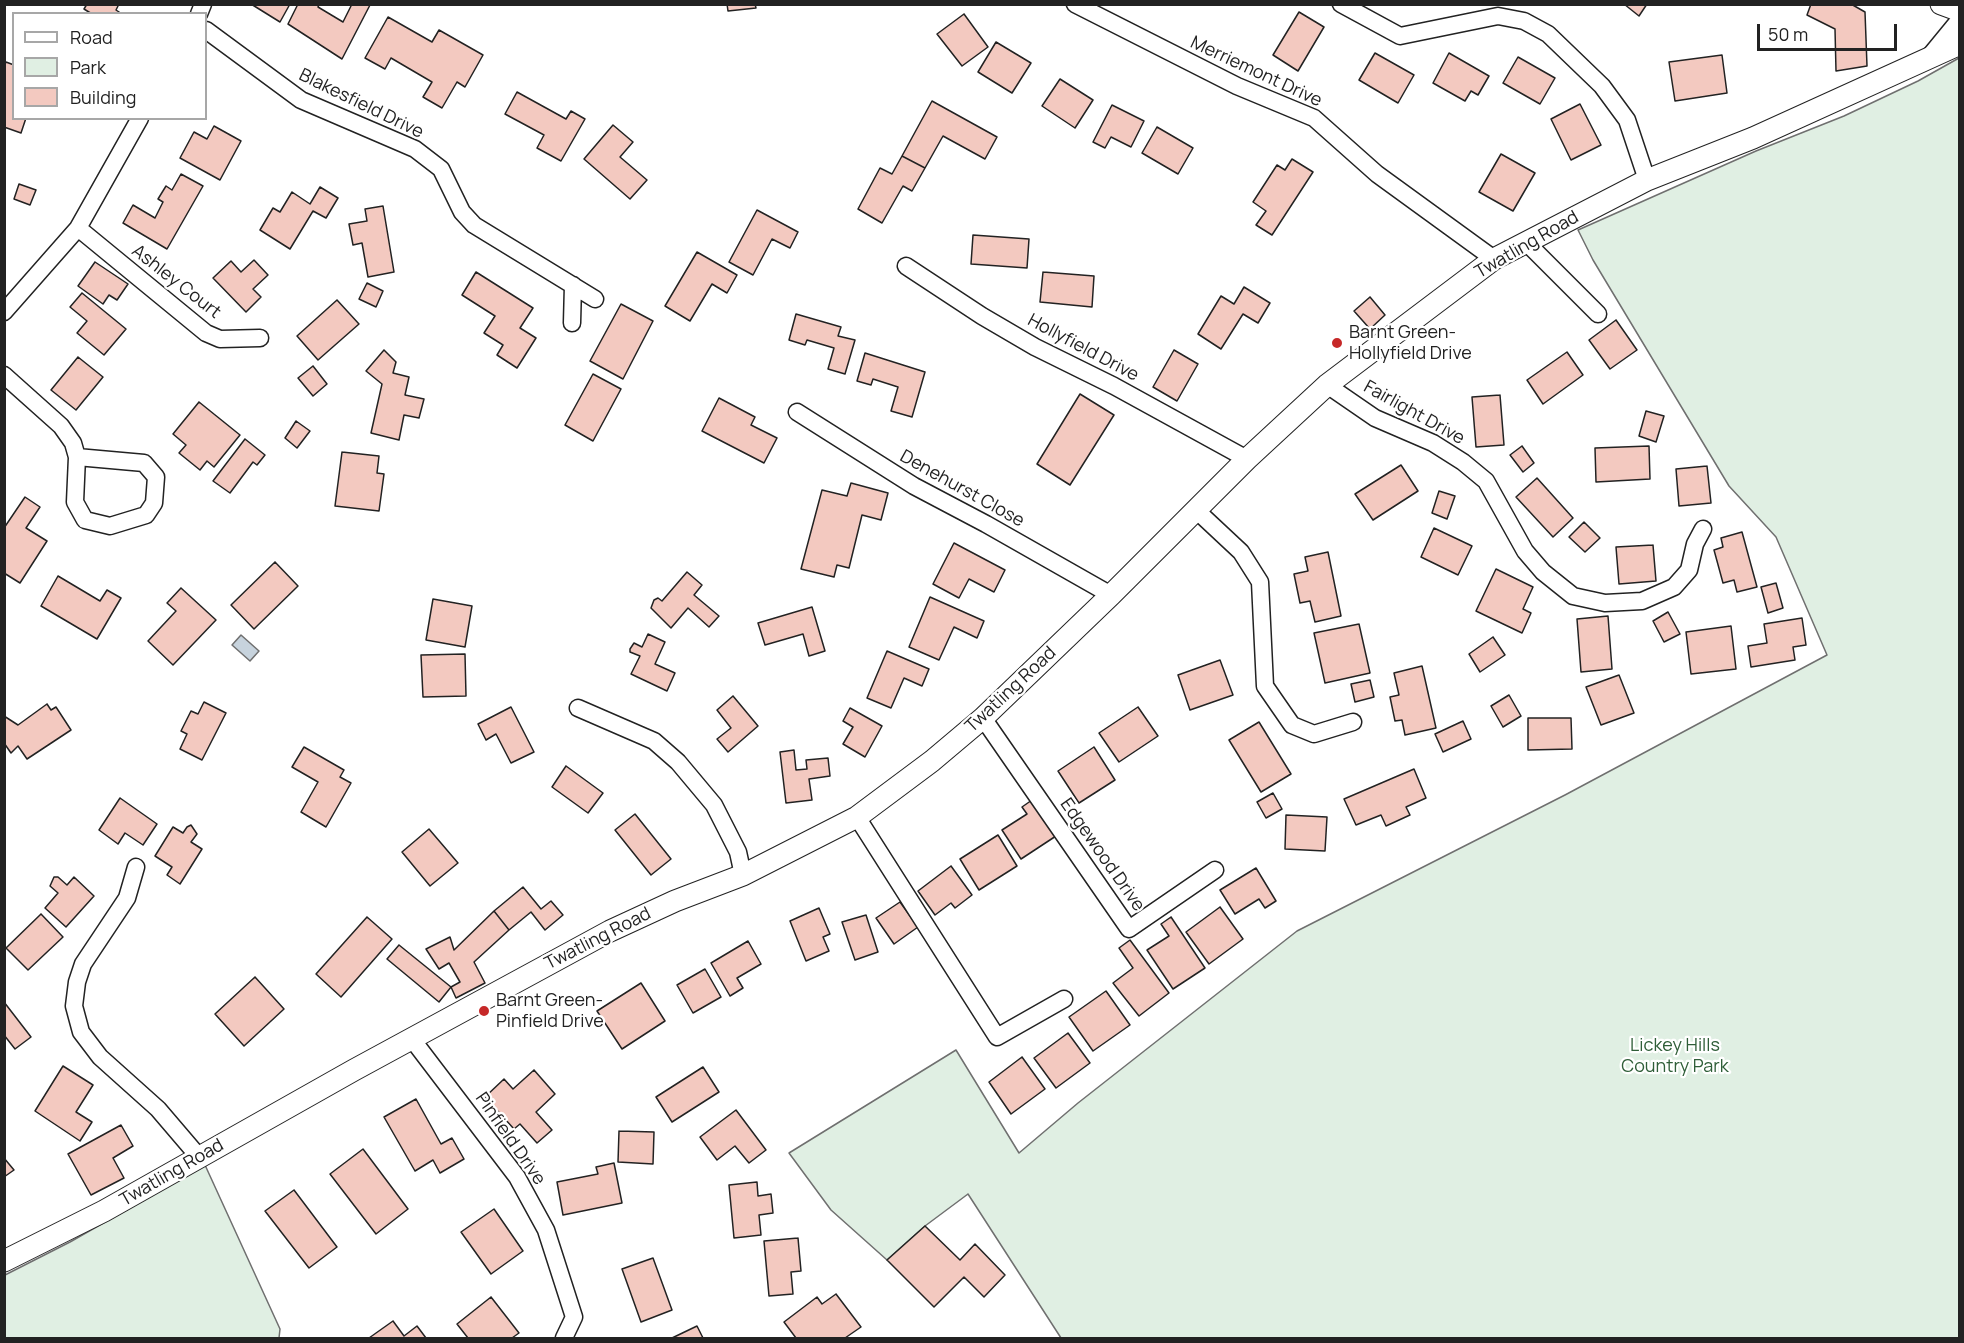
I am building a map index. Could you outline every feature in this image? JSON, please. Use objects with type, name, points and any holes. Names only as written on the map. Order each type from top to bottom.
[{"type":"street","name":"Merriemont Drive","points":[[1075,4],[1237,86],[1314,117],[1377,174],[1494,259]]},
{"type":"street","points":[[1341,4],[1400,36],[1498,16],[1524,21],[1548,34],[1602,86],[1627,120],[1647,180]]},
{"type":"street","points":[[1941,4],[1959,11]]},
{"type":"street","points":[[1926,60],[1959,19]]},
{"type":"street","name":"Blakesfield Drive","points":[[207,31],[301,100],[415,149],[441,169],[462,212],[474,225],[595,299]]},
{"type":"street","name":"Twatling Road","points":[[4,1261],[104,1212],[610,931],[675,901],[743,874],[857,817],[932,761],[983,718],[1111,595],[1195,509],[1327,385],[1494,259],[1647,180],[1753,138],[1959,44]]},
{"type":"street","points":[[4,312],[78,228],[139,120]]},
{"type":"street","name":"Ashley Court","points":[[78,228],[206,333],[220,339],[260,338]]},
{"type":"street","points":[[1527,243],[1598,314]]},
{"type":"street","name":"Hollyfield Drive","points":[[906,266],[982,316],[1035,347],[1114,386],[1247,459]]},
{"type":"street","points":[[572,323],[573,285]]},
{"type":"street","points":[[4,375],[61,426],[73,443],[78,457],[75,502],[85,520],[110,526],[146,515],[154,503],[156,477],[144,463],[78,457]]},
{"type":"street","name":"Fairlight Drive","points":[[1327,385],[1375,417],[1433,443],[1463,462],[1486,481],[1525,551],[1544,572],[1573,596],[1605,603],[1642,601],[1674,587],[1689,570],[1695,544],[1703,529]]},
{"type":"street","name":"Denehurst Close","points":[[797,412],[914,486],[1111,595]]},
{"type":"street","points":[[1195,509],[1241,552],[1260,582],[1265,686],[1292,724],[1314,734],[1353,722]]},
{"type":"street","points":[[578,708],[654,741],[678,762],[714,805],[738,852],[743,874]]},
{"type":"street","name":"Edgewood Drive","points":[[983,718],[1129,929],[1215,870]]},
{"type":"street","points":[[857,817],[997,1037],[1064,999]]},
{"type":"street","points":[[135,867],[127,898],[83,964],[77,982],[74,1006],[81,1032],[99,1057],[158,1109],[198,1158]]},
{"type":"street","name":"Pinfield Drive","points":[[412,1039],[517,1177],[546,1230],[574,1317],[564,1338]]},
{"type":"green space","name":"Lickey Hills Country Park","points":[[1959,58],[1959,1338],[1061,1338],[968,1194],[925,1226],[887,1260],[831,1210],[789,1153],[956,1050],[1019,1153],[1078,1103],[1297,931],[1565,795],[1827,655],[1776,537],[1729,486],[1593,260],[1578,230],[1756,151],[1844,116],[1918,81]]},
{"type":"green space","points":[[205,1165],[280,1329],[279,1338],[5,1338],[5,1275],[70,1242]]},
{"type":"shaded area","points":[[241,635],[259,651],[250,661],[232,645]]},
{"type":"building","points":[[87,4],[119,4],[116,10],[119,12],[89,12],[84,9]]},
{"type":"building","points":[[251,4],[290,4],[280,22]]},
{"type":"building","points":[[298,4],[319,4],[318,7],[343,22],[352,4],[370,5],[342,59],[288,24]]},
{"type":"building","points":[[727,4],[755,4],[756,8],[728,11]]},
{"type":"building","points":[[1624,4],[1647,4],[1639,16]]},
{"type":"building","points":[[1811,4],[1851,4],[1865,12],[1867,66],[1836,71],[1835,29],[1807,15]]},
{"type":"building","points":[[1299,12],[1324,27],[1298,71],[1273,55]]},
{"type":"building","points":[[964,14],[988,47],[962,66],[937,34]]},
{"type":"building","points":[[388,17],[432,42],[439,30],[483,55],[465,87],[457,82],[442,108],[423,97],[432,82],[391,58],[385,69],[365,58]]},
{"type":"building","points":[[996,42],[1031,63],[1012,93],[978,72]]},
{"type":"building","points":[[1375,53],[1414,75],[1398,103],[1359,80]]},
{"type":"building","points":[[1449,53],[1489,76],[1478,95],[1471,91],[1465,101],[1433,83]]},
{"type":"building","points":[[1722,55],[1727,93],[1675,101],[1669,62]]},
{"type":"building","points":[[1518,57],[1555,78],[1540,104],[1503,83]]},
{"type":"building","points":[[6,62],[12,64],[12,120],[25,120],[21,133],[4,127],[4,67]]},
{"type":"building","points":[[1060,79],[1093,100],[1075,128],[1042,106]]},
{"type":"building","points":[[517,92],[566,119],[571,111],[585,119],[561,161],[537,148],[544,135],[505,114]]},
{"type":"building","points":[[932,101],[997,137],[985,159],[943,136],[925,168],[902,156]]},
{"type":"building","points":[[1580,104],[1601,145],[1571,160],[1551,119]]},
{"type":"building","points":[[1112,105],[1144,121],[1131,147],[1111,137],[1105,148],[1093,142]]},
{"type":"building","points":[[613,125],[633,142],[620,157],[647,180],[630,199],[584,159]]},
{"type":"building","points":[[214,126],[241,141],[220,180],[180,158],[194,132],[207,139]]},
{"type":"building","points":[[1157,127],[1193,148],[1178,174],[1142,153]]},
{"type":"building","points":[[1501,154],[1535,173],[1513,211],[1479,192]]},
{"type":"building","points":[[902,156],[925,168],[912,191],[903,186],[882,223],[858,209],[880,168],[892,174]]},
{"type":"building","points":[[1292,159],[1313,172],[1272,235],[1256,225],[1266,211],[1253,202],[1277,165],[1285,170]]},
{"type":"building","points":[[181,174],[203,186],[167,249],[123,223],[133,205],[155,218],[163,202],[158,199],[166,186],[172,190]]},
{"type":"building","points":[[19,184],[36,190],[30,205],[14,199]]},
{"type":"building","points":[[320,187],[338,198],[326,218],[313,211],[290,249],[260,230],[273,208],[280,212],[292,192],[310,204]]},
{"type":"building","points":[[383,206],[394,272],[368,277],[362,243],[353,245],[349,224],[367,221],[365,209]]},
{"type":"building","points":[[757,210],[798,232],[790,248],[772,239],[753,275],[729,262]]},
{"type":"building","points":[[973,235],[1029,239],[1027,268],[971,264]]},
{"type":"building","points":[[697,252],[737,275],[727,293],[712,284],[690,321],[665,306]]},
{"type":"building","points":[[254,260],[268,275],[253,289],[261,297],[246,312],[213,278],[231,261],[241,272]]},
{"type":"building","points":[[95,262],[128,284],[117,300],[109,295],[103,304],[78,286]]},
{"type":"building","points":[[476,272],[533,308],[520,328],[536,338],[517,368],[497,355],[503,345],[484,333],[495,316],[462,295]]},
{"type":"building","points":[[1043,272],[1094,276],[1092,307],[1040,302]]},
{"type":"building","points":[[367,283],[383,291],[376,307],[359,299]]},
{"type":"building","points":[[1244,287],[1270,303],[1258,323],[1243,314],[1221,349],[1198,334],[1221,296],[1234,304]]},
{"type":"building","points":[[82,293],[126,329],[104,355],[77,333],[87,321],[70,307]]},
{"type":"building","points":[[1370,297],[1385,315],[1370,329],[1354,311]]},
{"type":"building","points":[[337,300],[359,324],[318,360],[297,336]]},
{"type":"building","points":[[621,304],[653,321],[623,379],[590,361]]},
{"type":"building","points":[[796,314],[841,327],[838,336],[855,340],[845,374],[828,369],[834,348],[807,340],[805,345],[789,340]]},
{"type":"building","points":[[1616,320],[1637,350],[1610,369],[1589,340]]},
{"type":"building","points":[[384,350],[396,362],[393,373],[409,377],[405,395],[424,399],[419,418],[404,415],[399,440],[371,433],[382,384],[366,371]]},
{"type":"building","points":[[1174,350],[1198,364],[1177,401],[1153,387]]},
{"type":"building","points":[[1567,352],[1583,375],[1543,404],[1527,380]]},
{"type":"building","points":[[865,353],[925,372],[912,417],[891,411],[898,387],[873,379],[871,385],[857,381]]},
{"type":"building","points":[[78,357],[103,377],[76,410],[51,390]]},
{"type":"building","points":[[313,366],[327,384],[313,396],[298,378]]},
{"type":"building","points":[[593,374],[621,389],[593,441],[565,425]]},
{"type":"building","points":[[1080,394],[1114,415],[1070,485],[1037,464]]},
{"type":"building","points":[[1500,395],[1504,445],[1476,447],[1472,397]]},
{"type":"building","points":[[719,398],[755,417],[751,425],[777,438],[764,463],[702,431]]},
{"type":"building","points":[[199,402],[240,435],[214,467],[207,461],[200,470],[179,453],[186,445],[173,434]]},
{"type":"building","points":[[1646,411],[1664,416],[1656,442],[1639,436]]},
{"type":"building","points":[[296,421],[310,431],[297,448],[285,438]]},
{"type":"building","points":[[245,439],[265,455],[257,465],[253,462],[230,493],[213,481]]},
{"type":"building","points":[[1522,446],[1534,463],[1523,472],[1510,455]]},
{"type":"building","points":[[1649,446],[1650,479],[1596,482],[1595,448]]},
{"type":"building","points":[[342,452],[379,456],[377,473],[384,474],[379,511],[335,506]]},
{"type":"building","points":[[1401,465],[1418,491],[1373,520],[1355,494]]},
{"type":"building","points":[[1707,466],[1711,503],[1679,506],[1676,469]]},
{"type":"building","points":[[1537,478],[1573,518],[1553,537],[1516,497]]},
{"type":"building","points":[[851,483],[888,493],[881,520],[862,515],[849,568],[837,565],[834,577],[801,569],[822,490],[847,496]]},
{"type":"building","points":[[1439,491],[1455,496],[1447,519],[1432,513]]},
{"type":"building","points":[[25,497],[40,507],[26,528],[47,541],[20,583],[4,573],[4,528]]},
{"type":"building","points":[[1584,522],[1600,538],[1585,552],[1569,537]]},
{"type":"building","points":[[1434,528],[1472,546],[1458,575],[1421,557]]},
{"type":"building","points":[[1742,532],[1757,587],[1737,592],[1734,580],[1723,583],[1714,550],[1723,547],[1721,538]]},
{"type":"building","points":[[954,543],[1005,570],[994,592],[969,579],[959,598],[933,584]]},
{"type":"building","points":[[1653,545],[1656,581],[1619,584],[1616,547]]},
{"type":"building","points":[[1328,552],[1341,616],[1315,622],[1310,601],[1300,603],[1294,574],[1308,571],[1305,557]]},
{"type":"building","points":[[275,562],[298,586],[254,629],[231,605]]},
{"type":"building","points":[[1496,569],[1533,587],[1523,609],[1531,613],[1522,633],[1476,611]]},
{"type":"building","points":[[687,572],[702,585],[694,595],[719,616],[709,627],[688,608],[671,628],[651,608],[654,600],[658,598],[662,601]]},
{"type":"building","points":[[58,576],[100,601],[107,590],[121,598],[97,639],[41,606]]},
{"type":"building","points":[[1776,583],[1783,608],[1768,613],[1761,587]]},
{"type":"building","points":[[181,588],[216,620],[173,665],[148,641],[176,611],[167,603]]},
{"type":"building","points":[[930,597],[984,621],[977,638],[954,627],[939,660],[909,647]]},
{"type":"building","points":[[433,599],[472,606],[465,647],[426,640]]},
{"type":"building","points":[[812,607],[825,651],[809,656],[803,634],[765,645],[758,623]]},
{"type":"building","points":[[1668,612],[1680,634],[1664,642],[1653,621]]},
{"type":"building","points":[[1608,616],[1612,669],[1581,672],[1577,619]]},
{"type":"building","points":[[1802,618],[1806,645],[1793,647],[1795,660],[1751,667],[1748,646],[1767,643],[1764,624]]},
{"type":"building","points":[[1359,624],[1370,673],[1325,683],[1314,633]]},
{"type":"building","points":[[1731,626],[1736,669],[1691,674],[1686,632]]},
{"type":"building","points":[[648,634],[665,642],[655,664],[675,673],[667,691],[631,674],[640,656],[630,652],[630,649],[634,643],[642,647]]},
{"type":"building","points":[[1493,637],[1505,655],[1480,672],[1469,654]]},
{"type":"building","points":[[887,651],[929,669],[922,686],[904,678],[891,708],[867,698]]},
{"type":"building","points":[[465,654],[466,696],[423,697],[421,655]]},
{"type":"building","points":[[1220,660],[1233,695],[1190,710],[1178,675]]},
{"type":"building","points":[[1422,666],[1436,728],[1405,735],[1402,720],[1395,721],[1390,697],[1399,695],[1394,673]]},
{"type":"building","points":[[1619,675],[1634,713],[1601,725],[1586,687]]},
{"type":"building","points":[[1370,680],[1374,697],[1355,702],[1351,684]]},
{"type":"building","points":[[1509,695],[1521,716],[1503,727],[1491,706]]},
{"type":"building","points":[[733,696],[758,726],[728,752],[717,739],[731,728],[717,710]]},
{"type":"building","points":[[204,702],[226,713],[202,760],[180,749],[187,734],[181,731],[191,711],[198,714]]},
{"type":"building","points":[[47,704],[51,710],[56,707],[71,730],[27,759],[18,746],[11,753],[4,743],[4,716],[18,725]]},
{"type":"building","points":[[511,707],[534,752],[511,763],[496,734],[486,740],[478,724]]},
{"type":"building","points":[[1138,707],[1158,736],[1119,762],[1099,733]]},
{"type":"building","points":[[850,708],[882,726],[865,757],[843,744],[853,727],[843,721]]},
{"type":"building","points":[[1528,718],[1571,718],[1572,749],[1528,750]]},
{"type":"building","points":[[1463,721],[1471,739],[1443,752],[1435,734]]},
{"type":"building","points":[[1259,722],[1291,774],[1261,792],[1229,740]]},
{"type":"building","points":[[304,747],[344,770],[340,777],[351,783],[326,827],[301,812],[318,782],[292,767]]},
{"type":"building","points":[[1094,747],[1115,780],[1079,803],[1058,771]]},
{"type":"building","points":[[794,750],[796,770],[807,769],[806,760],[828,758],[830,776],[809,779],[812,800],[786,803],[780,752]]},
{"type":"building","points":[[566,766],[603,793],[588,813],[552,787]]},
{"type":"building","points":[[1414,769],[1426,798],[1406,807],[1410,815],[1386,826],[1381,815],[1356,825],[1344,799]]},
{"type":"building","points":[[1273,793],[1282,809],[1266,818],[1257,802]]},
{"type":"building","points":[[120,798],[157,824],[143,845],[125,833],[118,844],[99,830]]},
{"type":"building","points":[[1032,800],[1056,836],[1021,859],[1002,830],[1027,814],[1022,807]]},
{"type":"building","points":[[635,814],[671,859],[651,875],[615,830]]},
{"type":"building","points":[[1286,815],[1327,817],[1325,851],[1285,849]]},
{"type":"building","points":[[191,825],[197,834],[191,842],[202,849],[180,884],[167,875],[172,867],[155,856],[173,827],[183,833]]},
{"type":"building","points":[[429,829],[458,863],[430,886],[402,852]]},
{"type":"building","points":[[998,835],[1017,866],[979,890],[960,859]]},
{"type":"building","points":[[951,866],[972,895],[955,908],[951,903],[935,915],[918,891]]},
{"type":"building","points":[[1256,868],[1276,901],[1265,908],[1259,899],[1235,914],[1220,890]]},
{"type":"building","points":[[54,877],[58,877],[67,885],[74,877],[94,896],[66,927],[45,908],[58,893],[50,886]]},
{"type":"building","points":[[523,887],[541,909],[551,901],[563,915],[545,930],[531,912],[509,930],[494,911]]},
{"type":"building","points":[[900,902],[918,927],[894,944],[876,918]]},
{"type":"building","points":[[1220,907],[1243,939],[1209,964],[1186,932]]},
{"type":"building","points":[[819,908],[830,934],[823,937],[829,951],[806,961],[790,921]]},
{"type":"building","points":[[494,911],[509,930],[474,962],[485,983],[456,998],[451,987],[460,982],[449,963],[439,969],[426,949],[450,937],[454,950]]},
{"type":"building","points":[[41,914],[63,937],[28,970],[6,948]]},
{"type":"building","points":[[866,915],[878,952],[855,960],[842,922]]},
{"type":"building","points":[[367,917],[392,939],[341,997],[316,974]]},
{"type":"building","points":[[1171,917],[1205,968],[1173,989],[1147,950],[1169,936],[1161,924]]},
{"type":"building","points":[[1130,940],[1169,993],[1139,1016],[1113,983],[1133,968],[1119,948]]},
{"type":"building","points":[[748,941],[761,964],[737,978],[743,988],[730,996],[711,963]]},
{"type":"building","points":[[399,945],[451,987],[439,1002],[387,959]]},
{"type":"building","points":[[705,969],[721,997],[693,1013],[677,985]]},
{"type":"building","points":[[255,977],[284,1009],[244,1046],[215,1014]]},
{"type":"building","points":[[641,983],[665,1021],[622,1049],[597,1011]]},
{"type":"building","points":[[1106,991],[1130,1025],[1093,1051],[1069,1017]]},
{"type":"building","points":[[4,1002],[31,1037],[15,1049],[4,1035]]},
{"type":"building","points":[[1068,1033],[1090,1063],[1056,1088],[1034,1058]]},
{"type":"building","points":[[1022,1057],[1045,1089],[1011,1114],[989,1082]]},
{"type":"building","points":[[63,1066],[93,1085],[76,1112],[92,1122],[80,1141],[35,1111]]},
{"type":"building","points":[[703,1067],[719,1092],[672,1122],[656,1097]]},
{"type":"building","points":[[534,1070],[555,1094],[536,1112],[552,1130],[537,1143],[520,1124],[514,1129],[485,1097],[504,1079],[513,1089]]},
{"type":"building","points":[[416,1099],[441,1144],[452,1138],[464,1159],[440,1173],[433,1160],[415,1171],[384,1117]]},
{"type":"building","points":[[736,1110],[766,1150],[749,1163],[735,1146],[717,1160],[700,1137]]},
{"type":"building","points":[[121,1125],[133,1146],[113,1158],[124,1178],[91,1195],[68,1154]]},
{"type":"building","points":[[619,1131],[654,1132],[653,1164],[618,1162]]},
{"type":"building","points":[[363,1149],[408,1209],[376,1234],[330,1174]]},
{"type":"building","points":[[4,1158],[14,1170],[4,1177]]},
{"type":"building","points":[[614,1163],[622,1203],[563,1215],[557,1182],[598,1174],[596,1167]]},
{"type":"building","points":[[757,1182],[758,1196],[771,1194],[773,1213],[759,1215],[761,1235],[734,1238],[729,1185]]},
{"type":"building","points":[[294,1190],[337,1247],[309,1268],[265,1211]]},
{"type":"building","points":[[494,1209],[523,1251],[491,1274],[461,1232]]},
{"type":"building","points":[[925,1226],[960,1260],[975,1244],[1005,1275],[984,1297],[964,1277],[934,1307],[887,1260]]},
{"type":"building","points":[[798,1238],[801,1271],[791,1272],[793,1294],[769,1296],[764,1241]]},
{"type":"building","points":[[653,1258],[672,1310],[641,1322],[622,1269]]},
{"type":"building","points":[[836,1294],[861,1327],[845,1338],[796,1338],[784,1322],[817,1297],[822,1304]]},
{"type":"building","points":[[491,1297],[519,1333],[512,1338],[468,1338],[457,1324]]},
{"type":"building","points":[[393,1321],[404,1336],[417,1326],[426,1338],[369,1338]]},
{"type":"building","points":[[697,1326],[703,1338],[672,1338]]},
{"type":"place","name":"Barnt Green- Hollyfield Drive","points":[[1337,343]]},
{"type":"place","name":"Barnt Green- Pinfield Drive","points":[[484,1011]]}]
